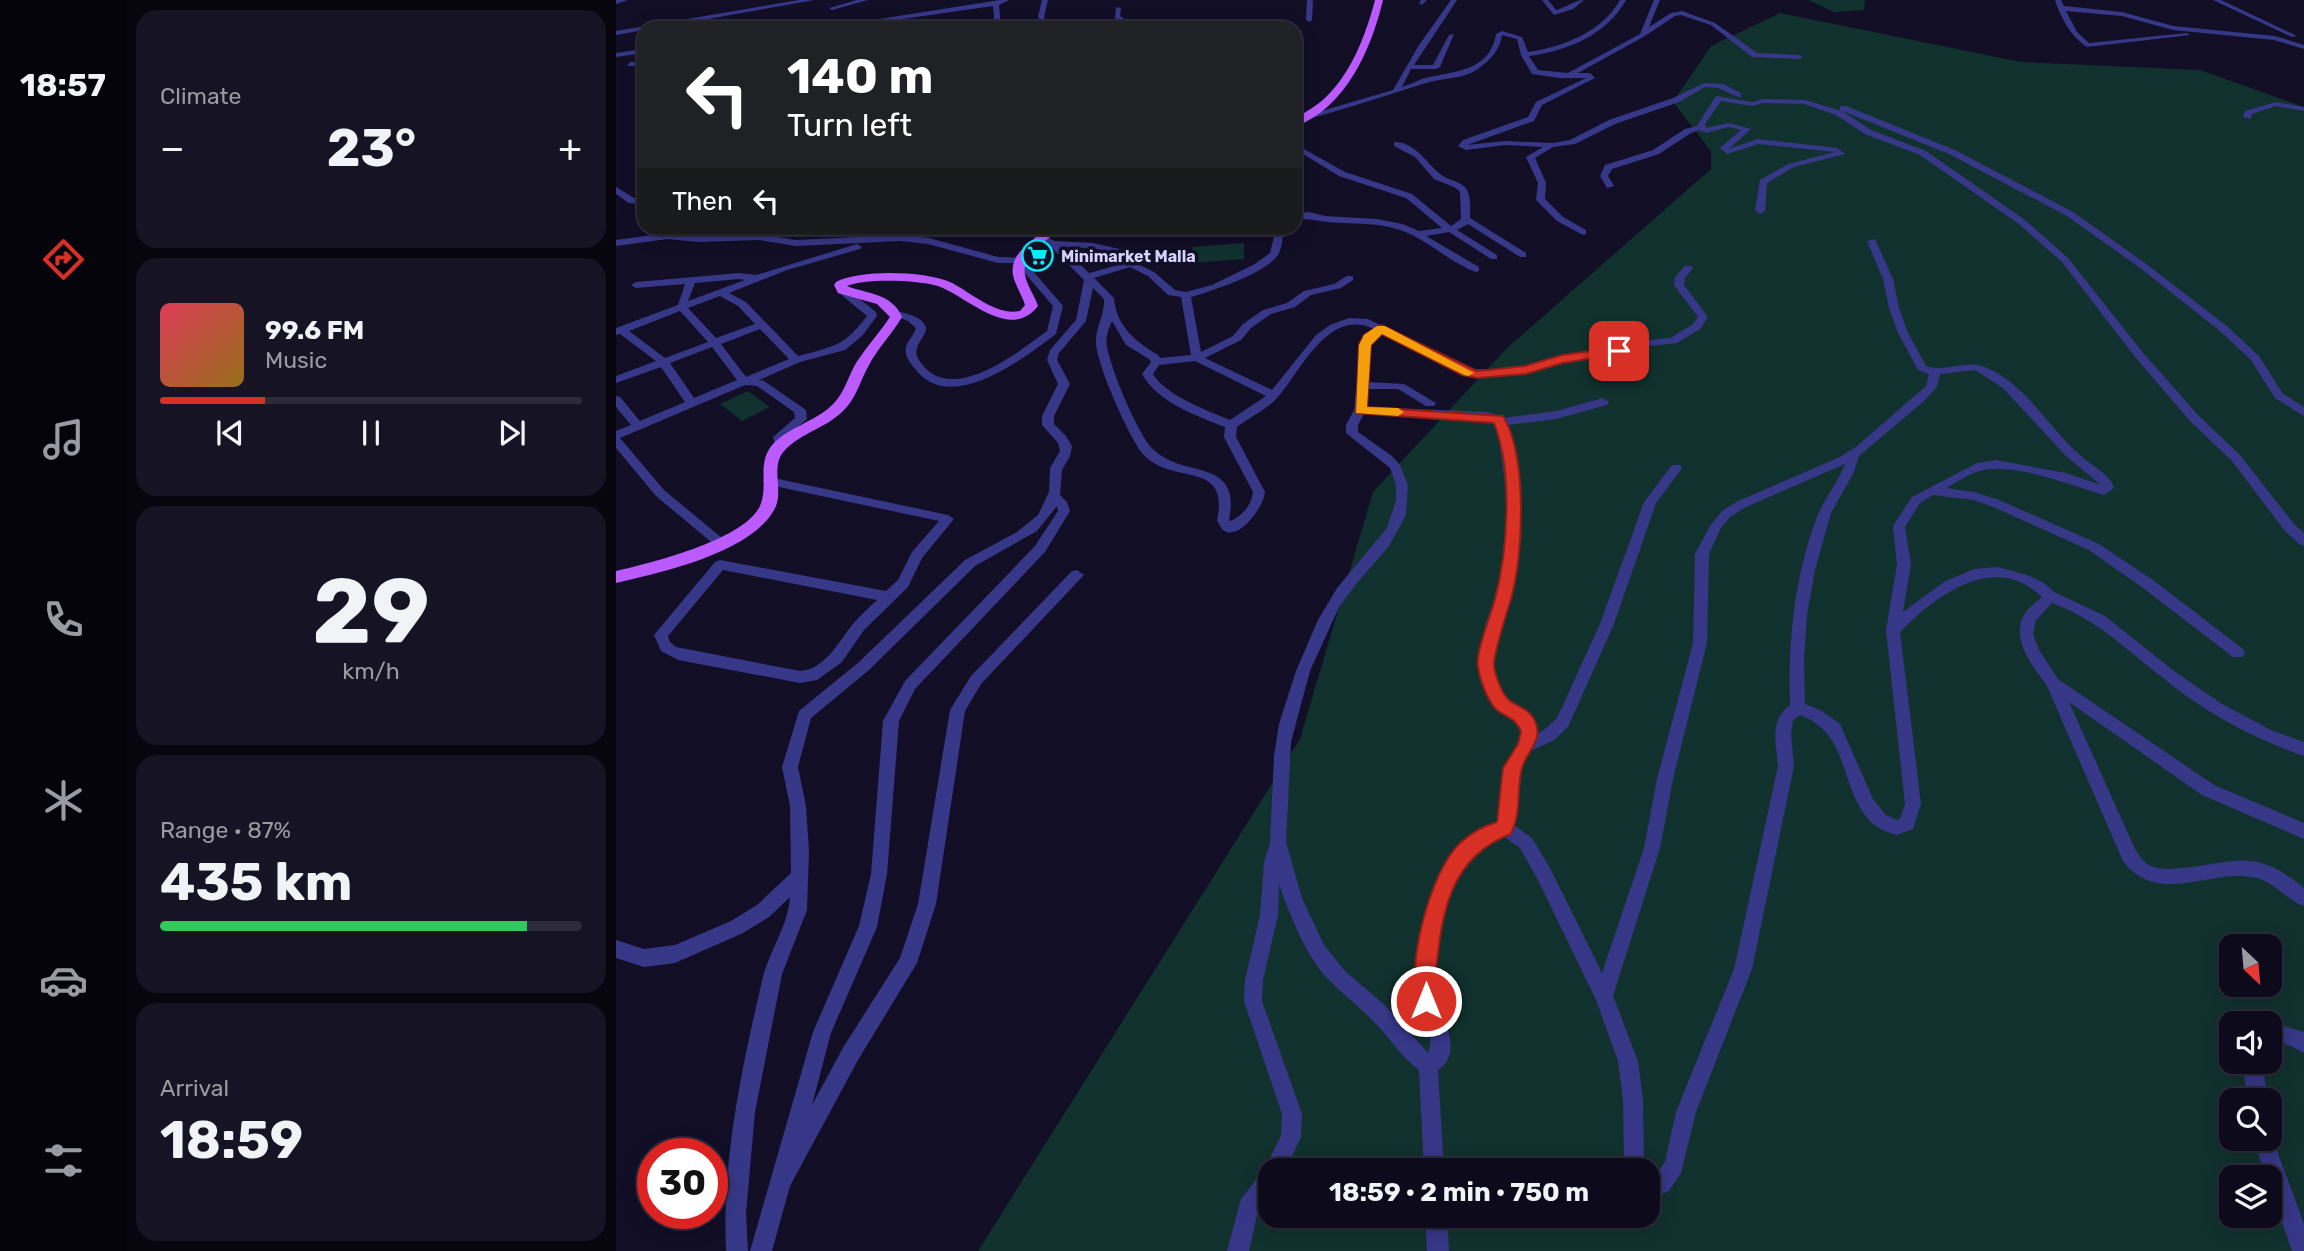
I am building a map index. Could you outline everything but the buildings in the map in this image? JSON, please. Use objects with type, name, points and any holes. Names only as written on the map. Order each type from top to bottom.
[{"type":"main road","points":[[1304,117],[1330,99],[1346,78],[1368,37],[1378,1]]},
{"type":"main road","points":[[616,577],[691,557],[721,544],[753,525],[768,508],[772,457],[780,445],[814,426],[842,405],[850,395],[857,372],[886,336],[896,314],[878,300],[842,290],[840,285],[854,279],[936,282],[988,309],[1018,315],[1029,311],[1032,306],[1019,275],[1019,260],[1022,254],[1050,237]]},
{"type":"street","points":[[616,2],[625,0]]},
{"type":"street","points":[[687,21],[811,0]]},
{"type":"street","points":[[832,8],[865,0]]},
{"type":"street","points":[[875,21],[996,4],[1006,0]]},
{"type":"street","points":[[1044,21],[1041,17],[1045,0]]},
{"type":"street","points":[[1309,20],[1310,0]]},
{"type":"street","points":[[1396,92],[1400,79],[1411,67],[1454,0]]},
{"type":"street","points":[[1545,0],[1554,13],[1571,8],[1581,0]]},
{"type":"street","points":[[1525,55],[1550,51],[1598,28],[1617,13],[1623,0]]},
{"type":"street","points":[[1643,35],[1657,0]]},
{"type":"street","points":[[2216,0],[2304,40]]},
{"type":"street","points":[[996,4],[997,21]]},
{"type":"street","points":[[2058,4],[2082,43],[2093,46],[2216,32]]},
{"type":"street","points":[[2058,4],[2122,15],[2173,28],[2275,37],[2304,47]]},
{"type":"street","points":[[1118,8],[1117,17],[1123,21]]},
{"type":"street","points":[[1569,75],[1643,35],[1673,14],[1682,13],[1713,24],[1755,55],[1799,57]]},
{"type":"street","points":[[616,33],[637,29]]},
{"type":"street","points":[[1304,117],[1396,92],[1425,80],[1468,72],[1485,61],[1501,32],[1509,32],[1520,38],[1525,55],[1535,72],[1592,78],[1539,104],[1531,119],[1466,142],[1462,146],[1474,148],[1504,143],[1553,145],[1582,139],[1612,122],[1676,100],[1704,85],[1720,86],[1760,101],[1805,102],[1839,113],[1868,132],[1923,153],[2022,222],[2065,260],[2140,356],[2194,418],[2236,458],[2289,527],[2304,541]]},
{"type":"street","points":[[1411,67],[1436,67],[1452,35]]},
{"type":"street","points":[[616,55],[637,52]]},
{"type":"street","points":[[630,64],[637,64]]},
{"type":"street","points":[[1610,186],[1604,176],[1608,167],[1656,152],[1688,131],[1702,127],[1719,98],[1752,104],[1805,96],[1859,113],[1882,126],[1952,152],[2056,205],[2142,265],[2224,329],[2255,358],[2279,396],[2304,412]]},
{"type":"street","points":[[2247,117],[2248,113],[2269,105],[2304,109]]},
{"type":"street","points":[[1702,127],[1705,131],[1729,125],[1745,127],[1746,130],[1726,146],[1724,149],[1727,152],[1757,141],[1840,152],[1838,155],[1812,157],[1796,162],[1770,176],[1763,183],[1760,211]]},
{"type":"street","points":[[1397,144],[1418,155],[1437,177],[1459,186],[1464,192],[1466,219],[1463,224],[1451,229],[1418,234]]},
{"type":"street","points":[[1553,145],[1530,157],[1542,183],[1540,200],[1560,219],[1583,232]]},
{"type":"street","points":[[1302,150],[1342,174],[1409,196],[1451,229],[1494,257]]},
{"type":"street","points":[[616,190],[632,201],[637,201]]},
{"type":"street","points":[[1302,216],[1399,226],[1418,234],[1476,269]]},
{"type":"street","points":[[1466,219],[1523,255]]},
{"type":"street","points":[[1050,237],[1121,252],[1131,264],[1151,274],[1172,293],[1186,295],[1216,287],[1258,266],[1274,254],[1278,235]]},
{"type":"street","points":[[616,243],[668,236],[698,239],[748,237],[813,243],[900,238],[929,242],[998,260],[1019,260],[1030,277],[1051,294],[1058,306],[1052,332],[995,370],[956,384],[939,384],[929,380],[910,353],[921,327],[912,319],[896,314]]},
{"type":"street","points":[[1050,237],[1109,298],[1110,310],[1101,339],[1101,349],[1121,404],[1149,453],[1163,461],[1219,481],[1227,495],[1228,507],[1223,520],[1228,527],[1239,525],[1259,501],[1259,492],[1230,436],[1231,425],[1274,395],[1323,333],[1352,319],[1371,321],[1381,329],[1466,372],[1477,374],[1526,370],[1562,359],[1608,353],[1639,344],[1664,343],[1682,337],[1701,323],[1703,317],[1679,285],[1680,277],[1688,268]]},
{"type":"street","points":[[619,331],[683,309],[757,278],[857,247],[900,238]]},
{"type":"street","points":[[1798,708],[1817,715],[1835,729],[1867,804],[1880,820],[1897,828],[1907,824],[1913,804],[1894,630],[1904,564],[1899,527],[1916,500],[1977,467],[1996,464],[2066,477],[2104,491],[2108,488],[2107,483],[2082,464],[1990,373],[1971,365],[1936,372],[1922,368],[1903,334],[1888,279],[1872,241]]},
{"type":"street","points":[[1090,276],[1131,264]]},
{"type":"street","points":[[636,285],[739,276],[757,278]]},
{"type":"street","points":[[737,1251],[735,1213],[745,1112],[774,974],[799,910],[798,806],[789,767],[804,715],[864,666],[970,563],[1024,537],[1049,510],[1054,496],[1056,469],[1064,457],[1066,445],[1048,425],[1048,416],[1064,384],[1052,360],[1054,352],[1082,321],[1090,276]]},
{"type":"street","points":[[1231,425],[1201,413],[1152,383],[1147,374],[1157,362],[1197,358],[1237,338],[1247,326],[1267,312],[1291,304],[1308,293],[1329,289],[1350,278]]},
{"type":"street","points":[[691,281],[683,309],[714,342],[744,382],[761,383],[800,410],[801,419],[779,437],[780,445]]},
{"type":"street","points":[[721,544],[660,493],[616,438],[691,403],[796,360],[841,348],[870,321],[871,312],[842,290]]},
{"type":"street","points":[[722,293],[742,304],[796,360]]},
{"type":"street","points":[[1186,295],[1197,358]]},
{"type":"street","points":[[1110,310],[1130,343],[1154,357],[1157,362]]},
{"type":"street","points":[[616,380],[761,325]]},
{"type":"street","points":[[1280,1158],[1291,1137],[1292,1114],[1253,1001],[1254,980],[1269,915],[1272,862],[1278,842],[1283,744],[1296,692],[1323,623],[1341,590],[1376,554],[1401,515],[1401,481],[1391,459],[1363,443],[1352,433],[1352,425],[1360,410],[1365,345],[1369,338],[1381,329]]},
{"type":"street","points":[[619,331],[663,361],[691,403]]},
{"type":"street","points":[[1197,358],[1274,395]]},
{"type":"street","points":[[1604,996],[1652,848],[1663,790],[1700,643],[1702,554],[1708,540],[1727,514],[1742,504],[1853,454],[1920,399],[1931,387],[1936,372]]},
{"type":"street","points":[[1361,385],[1405,387],[1430,403]]},
{"type":"street","points":[[616,400],[638,426]]},
{"type":"street","points":[[1360,410],[1488,416],[1501,422],[1556,415],[1603,402]]},
{"type":"street","points":[[1501,422],[1513,483],[1514,524],[1505,591],[1485,665],[1497,697],[1503,705],[1519,713],[1527,721],[1530,732],[1526,746],[1512,768],[1509,815],[1505,828]]},
{"type":"street","points":[[1798,708],[1796,640],[1800,605],[1821,522],[1830,501],[1852,465],[1853,454]]},
{"type":"street","points":[[1526,746],[1549,735],[1563,722],[1607,624],[1650,502],[1676,468]]},
{"type":"street","points":[[769,481],[948,519],[917,555],[904,583],[859,626],[837,658],[812,676],[800,677],[668,651],[663,645],[661,635],[720,565],[888,597]]},
{"type":"street","points":[[1930,491],[1963,494],[1995,503],[2094,547],[2148,584],[2238,653]]},
{"type":"street","points":[[761,1251],[822,1032],[868,927],[879,874],[891,721],[910,685],[1041,549],[1064,511],[1063,505],[1054,496]]},
{"type":"street","points":[[1894,630],[1907,615],[1956,582],[1983,572],[2001,573],[2027,580],[2042,587],[2049,596],[2074,604],[2115,628],[2212,707],[2246,727],[2304,749]]},
{"type":"street","points":[[780,1182],[851,1053],[908,963],[927,904],[958,710],[976,680],[1077,575]]},
{"type":"street","points":[[2049,596],[2046,604],[2030,617],[2026,632],[2036,659],[2053,683],[2129,855],[2137,866],[2145,872],[2159,876],[2234,868],[2263,871],[2304,898]]},
{"type":"street","points":[[2053,683],[2208,790],[2304,831]]},
{"type":"street","points":[[1660,1184],[1675,1166],[1686,1112],[1743,969],[1786,766],[1783,733],[1786,716],[1798,708]]},
{"type":"street","points":[[1428,1065],[1437,1058],[1440,1030],[1426,1001],[1424,988],[1430,934],[1446,881],[1465,851],[1488,834],[1505,828]]},
{"type":"street","points":[[1505,828],[1526,843],[1604,996],[1628,1061],[1633,1100],[1634,1158]]},
{"type":"street","points":[[1278,842],[1291,893],[1319,953],[1383,1018],[1418,1059],[1428,1065]]},
{"type":"street","points":[[616,949],[644,958],[675,954],[737,927],[763,911],[800,876]]},
{"type":"street","points":[[2282,1034],[2304,1042]]},
{"type":"street","points":[[1428,1065],[1433,1158]]},
{"type":"street","points":[[2267,1151],[2303,1251]]},
{"type":"street","points":[[1238,1251],[1248,1206],[1258,1192]]},
{"type":"street","points":[[1437,1228],[1438,1251]]},
{"type":"green space","points":[[1808,0],[1865,0],[1864,10],[1834,12]]},
{"type":"green space","points":[[1780,13],[2021,62],[2200,70],[2304,107],[2304,1251],[978,1251],[1300,739],[1373,492],[1506,349],[1711,169],[1711,151],[1673,102],[1711,46]]},
{"type":"green space","points":[[1244,243],[1244,259],[1191,263],[1192,247]]},
{"type":"green space","points":[[748,391],[770,407],[742,421],[720,404]]},
{"type":"slow traffic","points":[[1398,412],[1360,410],[1365,345],[1369,338],[1381,329],[1468,373]]},
{"type":"place","name":"Minimarket Malla","points":[[1038,256]]},
{"type":"route","points":[[1426,1001],[1424,988],[1430,934],[1446,881],[1465,851],[1488,834],[1505,828],[1509,815],[1512,768],[1526,746],[1530,732],[1527,721],[1519,713],[1503,705],[1497,697],[1485,665],[1505,591],[1514,524],[1513,483],[1502,426],[1498,419],[1488,416],[1360,410],[1365,345],[1369,338],[1381,329],[1466,372],[1477,374],[1526,370],[1562,359],[1619,351]]}]
